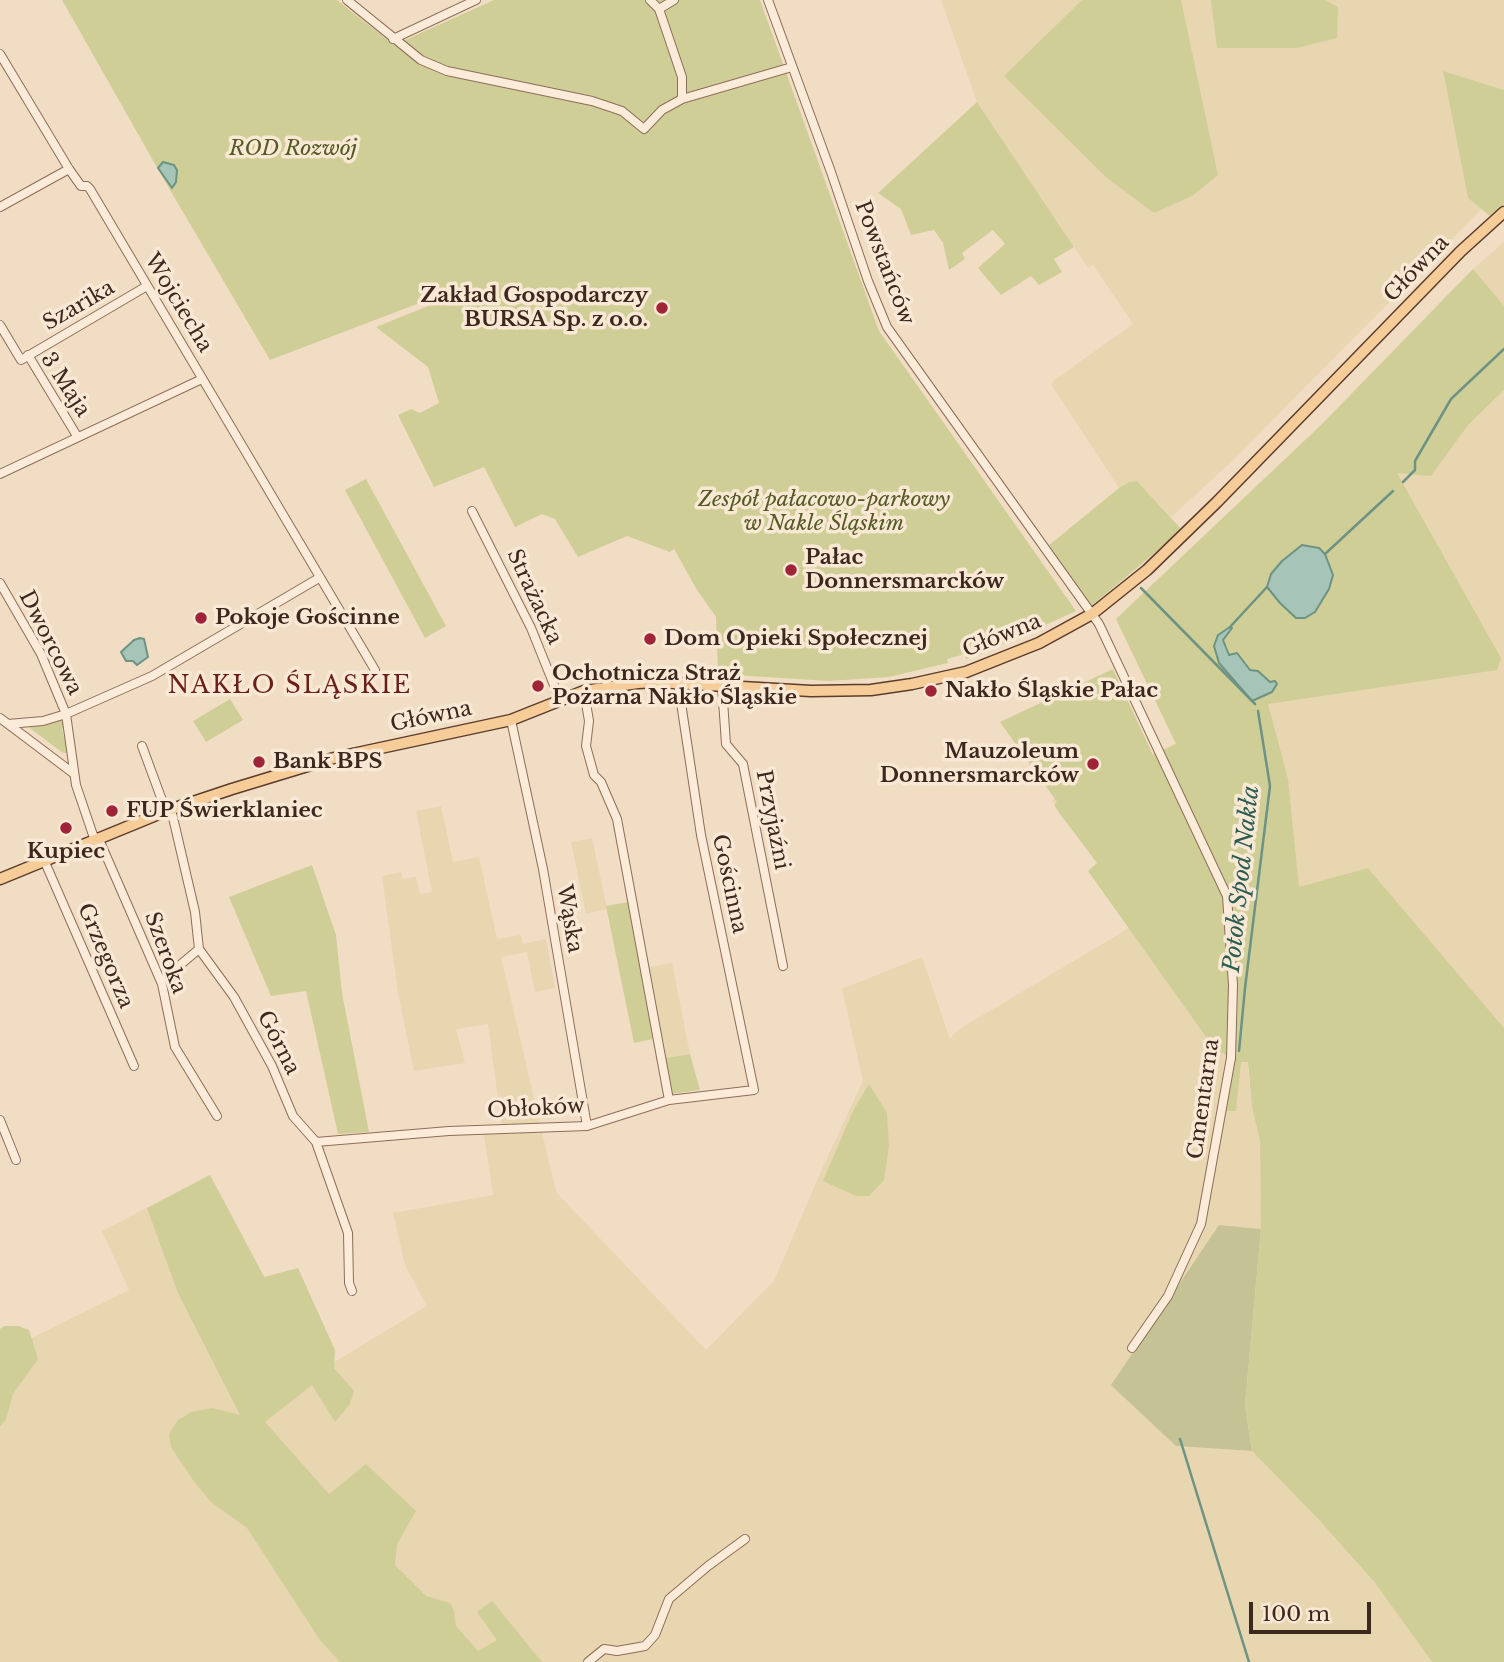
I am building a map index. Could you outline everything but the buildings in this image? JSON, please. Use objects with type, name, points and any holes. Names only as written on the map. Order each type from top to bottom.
[{"type":"main road","name":"Główna","points":[[0,879],[169,810],[334,758],[511,720],[584,691],[638,682],[840,691],[923,682],[966,672],[1010,656],[1066,630],[1147,570],[1461,251],[1504,212]]},
{"type":"street","points":[[347,0],[421,60],[447,71],[592,101],[622,111],[644,129],[662,110],[681,99],[792,67]]},
{"type":"street","points":[[393,38],[476,0]]},
{"type":"street","points":[[650,0],[659,9],[682,77],[681,99]]},
{"type":"street","points":[[659,9],[674,0]]},
{"type":"street","name":"Powstańców","points":[[768,0],[868,281],[887,327],[1091,614]]},
{"type":"street","name":"Wojciecha","points":[[0,54],[69,169],[81,186],[88,186],[90,189],[375,670]]},
{"type":"street","points":[[0,207],[69,169]]},
{"type":"street","name":"Szarika","points":[[28,355],[147,286]]},
{"type":"street","name":"3 Maja","points":[[0,325],[21,360],[28,355],[77,436]]},
{"type":"street","points":[[0,474],[202,379]]},
{"type":"street","name":"Strażacka","points":[[472,511],[531,628],[560,701]]},
{"type":"street","points":[[8,724],[35,722],[66,714],[152,676],[319,578]]},
{"type":"street","name":"Dworcowa","points":[[0,583],[41,654],[66,714],[73,773],[93,835],[98,838]]},
{"type":"street","name":"Cmentarna","points":[[1091,614],[1099,624],[1227,896],[1230,927],[1233,985],[1231,1059],[1201,1224],[1168,1296],[1132,1348]]},
{"type":"street","name":"Gościnna","points":[[678,683],[701,835],[754,1090]]},
{"type":"street","name":"Przyjaźni","points":[[722,686],[726,744],[743,764],[783,966]]},
{"type":"street","points":[[584,691],[589,721],[586,746],[594,775],[601,782],[617,819],[669,1100]]},
{"type":"street","points":[[0,718],[73,773]]},
{"type":"street","name":"Wąska","points":[[511,720],[543,869],[587,1126]]},
{"type":"street","name":"Górna","points":[[142,746],[169,810],[195,912],[199,948],[234,997],[272,1066],[293,1116],[316,1142],[348,1233],[349,1283],[352,1291]]},
{"type":"street","name":"Szeroka","points":[[98,838],[161,981],[174,1047],[217,1116]]},
{"type":"street","name":"Grzegorza","points":[[44,860],[134,1066]]},
{"type":"street","points":[[161,981],[199,948]]},
{"type":"street","name":"Obłoków","points":[[316,1142],[449,1131],[587,1126],[669,1100],[754,1090]]},
{"type":"street","points":[[0,1120],[16,1160]]},
{"type":"street","points":[[588,1662],[604,1649],[617,1651],[645,1646],[655,1635],[669,1599],[745,1539]]},
{"type":"shaded area","points":[[941,0],[1504,0],[1504,90],[1443,72],[1468,198],[1482,209],[1229,464],[1171,517],[1137,481],[1119,488],[1052,386],[1053,381],[1133,324],[1093,265],[1088,268],[977,102]]},
{"type":"shaded area","points":[[163,162],[174,165],[177,170],[176,182],[172,188],[158,168]]},
{"type":"shaded area","points":[[1504,242],[1504,1028],[1368,868],[1248,1068],[1252,1107],[1260,1141],[1261,1229],[1219,1225],[1176,1446],[1252,1451],[1318,1519],[1378,1587],[1432,1662],[0,1662],[0,1354],[129,1290],[102,1231],[210,1175],[316,1373],[427,1306],[405,1265],[393,1213],[493,1195],[483,1129],[502,1128],[488,1024],[456,1029],[465,1063],[414,1071],[398,993],[382,876],[401,872],[403,879],[416,877],[420,894],[432,892],[416,811],[441,806],[453,862],[479,857],[497,939],[521,935],[523,944],[546,939],[555,988],[535,992],[527,952],[501,957],[556,1192],[706,1350],[774,1281],[863,1081],[842,989],[922,957],[950,1039],[958,1030],[1139,922],[1052,800],[1176,743],[1116,619],[1321,425],[1473,269]]},
{"type":"shaded area","points":[[1302,545],[1319,548],[1325,554],[1333,575],[1329,589],[1315,612],[1305,618],[1296,618],[1267,587],[1271,574]]},
{"type":"shaded area","points":[[1232,628],[1223,640],[1229,655],[1237,653],[1250,670],[1258,671],[1270,682],[1275,681],[1277,684],[1272,692],[1252,701],[1219,663],[1214,646],[1218,635]]},
{"type":"shaded area","points":[[140,638],[144,639],[148,657],[137,665],[133,661],[126,661],[121,652]]},
{"type":"shaded area","points":[[592,838],[607,909],[586,914],[571,842]]},
{"type":"shaded area","points":[[672,963],[690,1054],[666,1058],[649,967]]},
{"type":"shaded area","points":[[1219,1225],[1261,1229],[1245,1405],[1252,1451],[1176,1446],[1111,1385]]},
{"type":"green space","points":[[62,0],[337,0],[394,45],[494,0],[760,0],[879,331],[1076,611],[977,656],[966,659],[965,654],[947,659],[948,663],[889,677],[829,681],[718,674],[716,617],[674,549],[670,552],[627,536],[578,557],[555,519],[542,514],[515,527],[484,467],[434,487],[398,415],[411,409],[420,413],[439,403],[428,367],[376,327],[453,296],[451,291],[270,360]]},
{"type":"green space","points":[[1082,0],[1181,0],[1218,175],[1192,196],[1154,213],[1106,177],[1004,76]]},
{"type":"green space","points":[[1211,0],[1325,0],[1338,7],[1337,38],[1297,48],[1217,48]]},
{"type":"green space","points":[[1443,71],[1504,90],[1504,204],[1490,216],[1468,198]]},
{"type":"green space","points":[[977,102],[1074,247],[1054,259],[1062,272],[1039,285],[1031,276],[1001,295],[978,268],[1005,244],[993,230],[962,253],[965,259],[949,270],[943,243],[934,230],[911,235],[901,209],[878,193]]},
{"type":"green space","points":[[1473,269],[1504,306],[1504,390],[1468,425],[1431,476],[1397,473],[1501,658],[1497,670],[1268,704],[1288,779],[1299,887],[1368,868],[1504,1028],[1504,1662],[1432,1662],[1375,1583],[1252,1451],[1245,1405],[1261,1229],[1260,1141],[1252,1107],[1248,1062],[1241,1062],[1236,1111],[1221,1111],[1231,1058],[1214,1048],[1088,871],[1097,863],[1060,814],[1054,805],[1057,802],[1000,722],[1113,669],[1153,755],[1176,744],[1116,619],[1321,425]]},
{"type":"green space","points":[[366,479],[446,626],[425,638],[345,490]]},
{"type":"green space","points":[[1137,481],[1182,530],[1090,607],[1048,546],[1119,488]]},
{"type":"green space","points":[[230,699],[243,720],[206,742],[193,721]]},
{"type":"green space","points":[[63,719],[65,725],[62,729],[67,741],[67,753],[63,753],[27,726],[44,725]]},
{"type":"green space","points":[[312,865],[336,935],[342,993],[369,1132],[338,1134],[306,991],[271,996],[229,897]]},
{"type":"green space","points":[[628,902],[653,1039],[634,1043],[606,906]]},
{"type":"green space","points":[[690,1054],[700,1090],[672,1094],[666,1058]]},
{"type":"green space","points":[[869,1084],[887,1113],[889,1146],[884,1180],[869,1196],[856,1196],[823,1181],[853,1111]]},
{"type":"green space","points":[[210,1175],[264,1277],[298,1268],[335,1350],[334,1368],[354,1391],[350,1404],[335,1422],[312,1385],[265,1422],[329,1494],[366,1464],[416,1511],[397,1544],[395,1565],[426,1596],[450,1603],[456,1626],[478,1651],[497,1640],[477,1612],[492,1601],[542,1662],[340,1662],[320,1640],[247,1528],[211,1502],[195,1483],[171,1447],[169,1434],[178,1420],[191,1412],[213,1408],[240,1415],[178,1293],[147,1208]]},
{"type":"green space","points":[[4,1326],[18,1326],[29,1330],[38,1359],[13,1394],[6,1420],[0,1426],[0,1329]]},
{"type":"waterway","name":"Potok Spod Nakła","points":[[1403,482],[1415,470],[1415,461],[1451,399],[1504,349]]},
{"type":"waterway","name":"Potok Spod Nakła","points":[[1325,554],[1393,491]]},
{"type":"waterway","name":"Potok Spod Nakła","points":[[1230,627],[1267,587]]},
{"type":"waterway","points":[[1141,588],[1255,704]]},
{"type":"waterway","name":"Potok Spod Nakła","points":[[1239,1051],[1270,786],[1258,711]]},
{"type":"waterway","name":"Potok Spod Nakła","points":[[1180,1439],[1249,1662]]},
{"type":"place","name":"Zakład Gospodarczy BURSA Sp. z o.o.","points":[[662,308]]},
{"type":"place","name":"Pałac Donnersmarcków","points":[[791,570]]},
{"type":"place","name":"Pokoje Gościnne","points":[[201,618]]},
{"type":"place","name":"Dom Opieki Społecznej","points":[[650,639]]},
{"type":"place","name":"Ochotnicza Straż Pożarna Nakło Śląskie","points":[[538,686]]},
{"type":"place","name":"Nakło Śląskie Pałac","points":[[931,691]]},
{"type":"place","name":"Bank BPS","points":[[259,762]]},
{"type":"place","name":"Mauzoleum Donnersmarcków","points":[[1093,764]]},
{"type":"place","name":"FUP Świerklaniec","points":[[112,811]]},
{"type":"place","name":"Kupiec","points":[[66,828]]},
{"type":"district","name":"NAKŁO ŚLĄSKIE","points":[[290,686]]},
{"type":"park label","name":"ROD Rozwój","points":[[293,149]]},
{"type":"park label","name":"Zespół pałacowo-parkowy w Nakle Śląskim","points":[[824,512]]}]
